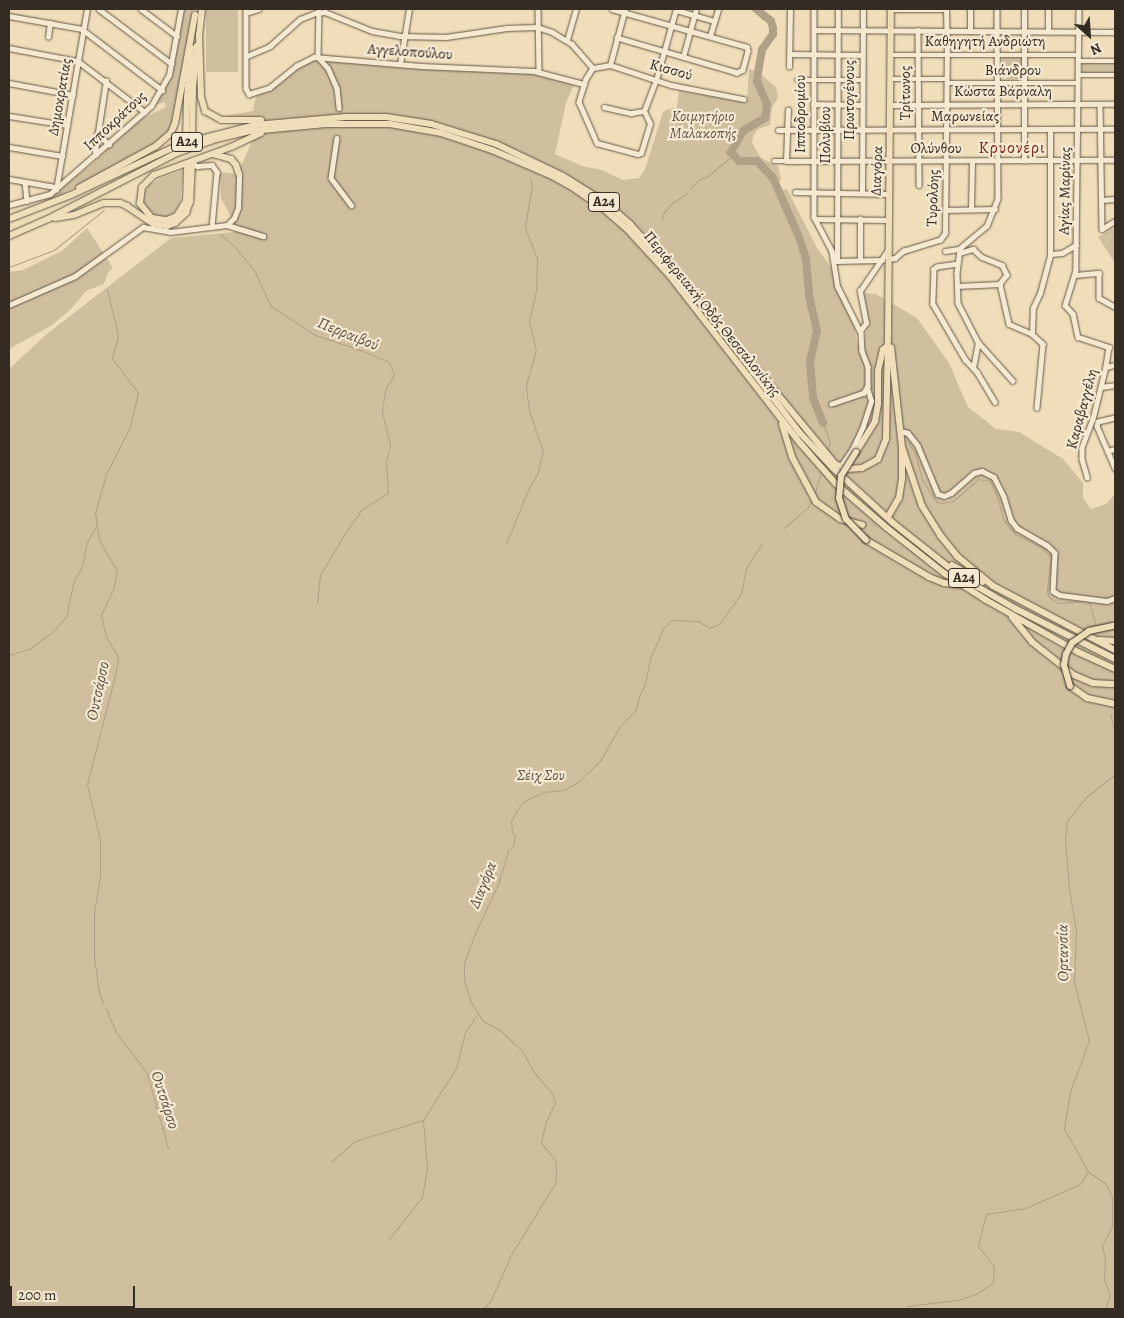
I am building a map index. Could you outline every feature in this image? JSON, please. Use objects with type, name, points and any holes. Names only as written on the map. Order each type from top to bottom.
[{"type":"highway","points":[[71,195],[85,184],[147,151],[170,135],[175,123],[195,12]]},
{"type":"highway","points":[[199,34],[200,97],[202,106],[208,114],[225,120],[287,121]]},
{"type":"highway","name":"Περιφερειακή Οδός Θεσσαλονίκης","points":[[9,219],[71,195],[188,142],[242,127],[287,121],[361,116],[414,120],[480,138],[547,167],[597,197],[630,224],[683,281],[790,421],[894,523],[940,558],[952,570],[1016,609],[1115,659]]},
{"type":"highway","name":"Περιφερειακή Οδός Θεσσαλονίκης","points":[[9,236],[48,219],[177,153],[229,136],[268,129],[353,123],[390,124],[414,127],[484,147],[552,176],[604,209],[648,250],[780,419],[818,463],[901,540],[962,585],[1010,614],[1078,652],[1115,669]]},
{"type":"highway","points":[[140,203],[140,192],[147,180],[171,168],[268,129]]},
{"type":"highway","points":[[209,154],[228,157],[235,163],[239,174]]},
{"type":"highway","points":[[48,219],[74,215],[104,203],[128,206]]},
{"type":"highway","points":[[835,466],[851,470],[865,467],[875,462],[884,449],[887,436],[888,335]]},
{"type":"highway","points":[[888,335],[902,447],[901,491],[896,506],[889,515]]},
{"type":"highway","points":[[887,346],[883,350],[878,371],[878,404],[875,421],[842,476],[839,498],[846,519],[866,540],[929,577],[944,583],[962,585]]},
{"type":"highway","points":[[780,419],[792,457],[816,502],[840,520],[862,525]]},
{"type":"highway","points":[[902,447],[918,498],[935,528],[954,553],[989,583],[1115,650]]},
{"type":"highway","points":[[940,558],[980,581],[989,583]]},
{"type":"highway","points":[[1010,614],[1032,642],[1074,675],[1093,683],[1115,684]]},
{"type":"highway","points":[[1114,626],[1089,631],[1072,643],[1066,654],[1064,665],[1070,686],[1088,698],[1115,704]]},
{"type":"highway","points":[[1091,637],[1115,641]]},
{"type":"main road","points":[[195,12],[187,98],[189,139],[202,9]]},
{"type":"main road","name":"Διαγόρα","points":[[888,335],[885,259],[888,250],[891,162],[891,9]]},
{"type":"main road","points":[[140,203],[142,209],[152,218],[167,220],[177,216],[183,209],[186,197],[189,164]]},
{"type":"main road","points":[[128,206],[154,224],[167,226],[182,218],[190,202],[189,164]]},
{"type":"street","name":"Δημοκρατίας","points":[[56,188],[87,9]]},
{"type":"street","points":[[99,9],[172,64]]},
{"type":"street","points":[[141,9],[177,36]]},
{"type":"street","name":"Ιπποκράτους","points":[[9,205],[46,196],[75,174],[145,112],[162,90],[172,64],[181,9]]},
{"type":"street","points":[[258,9],[246,11],[248,56],[270,46],[300,20],[319,10],[372,31],[404,37],[446,37],[506,28],[539,27],[567,40],[581,52],[593,68],[584,84],[579,103],[597,143],[638,154],[641,153],[650,123],[644,111],[656,80],[676,9],[714,21]]},
{"type":"street","points":[[400,64],[409,9]]},
{"type":"street","points":[[538,9],[539,72]]},
{"type":"street","points":[[567,40],[576,9]]},
{"type":"street","points":[[612,9],[625,10],[747,47],[748,51],[743,69],[737,73],[696,63],[684,57],[617,38]]},
{"type":"street","points":[[684,57],[696,9]]},
{"type":"street","points":[[710,36],[718,9]]},
{"type":"street","points":[[789,67],[790,9]]},
{"type":"street","name":"Ιπποδρομίου","points":[[814,9],[815,219]]},
{"type":"street","name":"Πολυβίου","points":[[835,261],[838,192],[838,9]]},
{"type":"street","name":"Πρωτογένους","points":[[862,192],[863,9]]},
{"type":"street","points":[[891,9],[946,9]]},
{"type":"street","name":"Τυρολόης","points":[[885,259],[895,258],[903,251],[941,239],[945,233],[947,161],[946,9]]},
{"type":"street","points":[[970,9],[970,31]]},
{"type":"street","points":[[997,9],[998,196],[995,209],[985,228],[960,251],[957,286],[958,306],[978,342],[1014,381]]},
{"type":"street","points":[[1024,9],[1024,161]]},
{"type":"street","points":[[1048,9],[1048,32]]},
{"type":"street","name":"Αγίας Μαρίνας","points":[[1079,9],[1075,275],[1065,305],[1073,314],[1078,337],[1109,347]]},
{"type":"street","points":[[319,10],[318,57],[328,68],[335,82],[339,96],[339,108]]},
{"type":"street","points":[[610,65],[625,10]]},
{"type":"street","points":[[9,16],[84,30],[162,90]]},
{"type":"street","points":[[48,37],[50,23]]},
{"type":"street","points":[[814,30],[1115,32]]},
{"type":"street","name":"Τρίτωνος","points":[[918,30],[919,185]]},
{"type":"street","points":[[9,48],[78,62],[106,81],[145,112]]},
{"type":"street","points":[[790,54],[862,55]]},
{"type":"street","name":"Καθηγητή Ανδριώτη","points":[[891,55],[1078,54]]},
{"type":"street","name":"Αγγελοπούλου","points":[[248,56],[246,91],[248,94],[268,88],[308,58],[318,57],[539,72],[584,84]]},
{"type":"street","points":[[1078,61],[1115,61]]},
{"type":"street","name":"Κισσού","points":[[593,68],[610,65],[678,86],[744,98]]},
{"type":"street","points":[[1078,75],[1115,75]]},
{"type":"street","name":"Βιάνδρου","points":[[891,79],[1024,84],[1078,83]]},
{"type":"street","points":[[797,80],[862,80]]},
{"type":"street","points":[[96,155],[106,81]]},
{"type":"street","points":[[9,83],[73,95]]},
{"type":"street","points":[[814,104],[862,105]]},
{"type":"street","points":[[1100,104],[1102,229],[1115,221]]},
{"type":"street","name":"Κώστα Βάρναλη","points":[[891,105],[1115,104]]},
{"type":"street","points":[[604,107],[631,113],[644,111]]},
{"type":"street","points":[[786,161],[788,110]]},
{"type":"street","points":[[9,116],[67,125]]},
{"type":"street","name":"Μαρωνείας","points":[[778,130],[1115,129]]},
{"type":"street","points":[[1032,334],[1033,308],[1040,293],[1050,254],[1050,130]]},
{"type":"street","points":[[98,134],[109,144]]},
{"type":"street","points":[[337,138],[331,178],[350,205]]},
{"type":"street","points":[[9,147],[62,156]]},
{"type":"street","name":"Ολύνθου","points":[[774,161],[1115,160]]},
{"type":"street","points":[[971,209],[972,161]]},
{"type":"street","points":[[189,164],[199,166],[212,165],[217,172],[212,227]]},
{"type":"street","points":[[60,170],[64,176],[75,174]]},
{"type":"street","points":[[228,225],[234,218],[238,208],[239,174]]},
{"type":"street","points":[[9,179],[56,188]]},
{"type":"street","points":[[25,182],[27,201]]},
{"type":"street","points":[[795,192],[889,194]]},
{"type":"street","points":[[1101,200],[1115,199]]},
{"type":"street","points":[[946,210],[995,209]]},
{"type":"street","points":[[9,305],[75,276],[143,228],[145,219]]},
{"type":"street","points":[[835,466],[852,450],[866,419],[871,399],[867,388],[868,365],[862,351],[860,331],[840,292],[835,261],[830,247],[815,219],[888,220]]},
{"type":"street","points":[[860,219],[860,260]]},
{"type":"street","points":[[143,228],[170,232],[228,225],[263,236]]},
{"type":"street","points":[[1050,254],[1062,253],[1076,245]]},
{"type":"street","points":[[945,251],[972,249],[982,257],[1002,265],[1007,275],[1000,284],[957,286]]},
{"type":"street","points":[[835,261],[885,259]]},
{"type":"street","points":[[860,331],[866,323],[860,291],[885,259]]},
{"type":"street","points":[[958,264],[934,269],[932,302],[965,359],[995,402]]},
{"type":"street","points":[[1075,275],[1099,273],[1099,297],[1115,307]]},
{"type":"street","points":[[1000,284],[1009,324],[1032,334],[1042,342],[1037,408]]},
{"type":"street","points":[[973,368],[978,342]]},
{"type":"street","name":"Καραβαγγέλη","points":[[1087,477],[1082,459],[1082,448],[1093,420],[1109,347]]},
{"type":"street","points":[[1106,367],[1115,365]]},
{"type":"street","points":[[1101,387],[1115,385]]},
{"type":"street","points":[[832,404],[861,396],[867,388]]},
{"type":"street","points":[[1115,418],[1098,423],[1098,433],[1115,468]]},
{"type":"street","points":[[900,431],[908,433],[918,446],[938,494],[944,496],[951,493],[974,473],[982,470],[994,477],[1004,497],[1011,520],[1017,528],[1047,545],[1055,553],[1053,591],[1060,595],[1107,601],[1115,598]]},
{"type":"street","points":[[1107,451],[1115,449]]},
{"type":"green space","points":[[182,9],[193,9],[172,129],[163,139],[50,201],[47,199],[92,164],[139,120],[166,107],[165,102],[154,105],[170,76]]},
{"type":"green space","points":[[206,9],[238,9],[238,72],[206,72]]},
{"type":"green space","points":[[1002,56],[1022,56],[1022,79],[1002,79]]},
{"type":"green space","name":"Σέιχ Σου","points":[[319,59],[433,69],[536,73],[574,84],[566,103],[555,154],[582,166],[602,170],[623,180],[639,178],[645,169],[663,112],[674,107],[673,134],[679,91],[747,102],[749,69],[758,72],[776,87],[778,98],[772,107],[770,125],[758,129],[753,136],[752,143],[761,158],[778,166],[781,180],[778,183],[777,192],[787,189],[817,248],[831,267],[854,322],[857,344],[861,349],[869,323],[862,296],[863,293],[876,294],[917,318],[949,363],[968,407],[996,429],[1019,432],[1063,459],[1083,483],[1083,498],[1091,509],[1106,504],[1115,494],[1115,1309],[9,1309],[9,369],[48,333],[171,238],[235,232],[234,223],[221,198],[220,172],[237,174],[251,144],[255,118],[224,116],[253,111],[256,96],[276,86],[306,63]]},
{"type":"green space","points":[[1082,63],[1115,63],[1115,73],[1082,73]]},
{"type":"green space","points":[[183,170],[180,203],[174,213],[166,217],[149,214],[144,207],[142,199],[148,186],[161,178]]},
{"type":"green space","points":[[87,228],[113,268],[108,272],[104,284],[86,291],[71,309],[51,326],[9,349],[9,272],[23,270],[62,251]]},
{"type":"green space","points":[[1113,228],[1115,232],[1115,263],[1098,237]]},
{"type":"waterway","points":[[756,9],[771,21],[773,28],[773,34],[762,50],[757,81],[767,104],[765,118],[744,130],[731,152],[739,161],[757,161],[773,178],[799,237],[806,259],[809,296],[817,331],[810,362],[813,398],[823,423]]},
{"type":"waterway","points":[[690,189],[698,180],[708,176],[734,154]]},
{"type":"waterway","points":[[506,544],[527,492],[538,472],[543,451],[529,411],[526,385],[536,351],[529,321],[536,290],[537,259],[525,227],[532,185],[530,178]]},
{"type":"waterway","points":[[662,220],[663,214],[672,203],[688,193]]},
{"type":"waterway","points":[[9,267],[54,250],[104,210]]},
{"type":"waterway","name":"Περραιβού","points":[[221,234],[236,248],[254,270],[271,306],[315,335],[389,362],[394,375],[385,390],[382,412],[390,445],[386,463],[388,493],[362,509],[342,538],[320,575],[317,603]]},
{"type":"waterway","name":"Ουτσάρσο","points":[[103,1003],[99,993],[94,959],[94,913],[100,874],[100,840],[87,784],[115,676],[118,657],[106,637],[101,615],[113,589],[117,571],[99,540],[95,513],[106,474],[130,427],[138,393],[112,358],[118,335],[107,290]]},
{"type":"waterway","points":[[823,423],[830,442],[827,451]]},
{"type":"waterway","name":"Ορτανσία","points":[[908,442],[915,453],[922,480],[937,502],[953,501],[978,479],[990,481],[998,499],[1003,519],[1008,526],[1015,534],[1041,547],[1051,557],[1047,592],[1049,597],[1058,603],[1087,601],[1090,604],[1096,628]]},
{"type":"waterway","points":[[815,492],[821,472]]},
{"type":"waterway","points":[[784,528],[808,507],[811,500]]},
{"type":"waterway","points":[[9,655],[29,649],[50,634],[66,617],[74,580],[82,567],[87,542],[97,524]]},
{"type":"waterway","name":"Διαγόρα","points":[[482,1309],[490,1302],[512,1253],[555,1183],[556,1171],[555,1160],[541,1143],[545,1124],[555,1103],[552,1093],[533,1071],[523,1052],[501,1031],[482,1020],[471,1002],[464,981],[464,963],[473,938],[498,884],[508,851],[513,846],[515,836],[512,832],[511,821],[519,807],[526,800],[544,792],[564,790],[578,782],[600,761],[620,726],[635,711],[645,684],[650,659],[663,628],[672,620],[698,621],[709,628],[719,624],[741,594],[746,568],[762,543]]},
{"type":"waterway","name":"Ορτανσία","points":[[1110,714],[1115,731]]},
{"type":"waterway","name":"Ορτανσία","points":[[905,1309],[907,1306],[958,1300],[978,1293],[993,1283],[994,1266],[978,1246],[986,1214],[1026,1208],[1080,1184],[1088,1171],[1064,1129],[1070,1092],[1089,1040],[1074,983],[1076,931],[1069,890],[1065,839],[1067,821],[1086,797],[1115,774]]},
{"type":"waterway","name":"Ουτσάρσο","points":[[106,1009],[116,1032],[147,1073],[168,1148]]},
{"type":"waterway","points":[[388,1240],[422,1197],[427,1168],[423,1120],[456,1068],[465,1032],[477,1015]]},
{"type":"waterway","points":[[331,1162],[355,1141],[423,1120]]},
{"type":"waterway","name":"Ορτανσία","points":[[1089,1172],[1105,1183],[1112,1197],[1112,1226],[1102,1246],[1105,1259],[1104,1280],[1110,1295],[1105,1309]]},
{"type":"tunnel","points":[[862,525],[876,524],[889,515]]},
{"type":"district","name":"Κρυονέρι","points":[[1012,148]]},
{"type":"park label","name":"Κοιμητήριο Μαλακοπής","points":[[703,124]]}]
